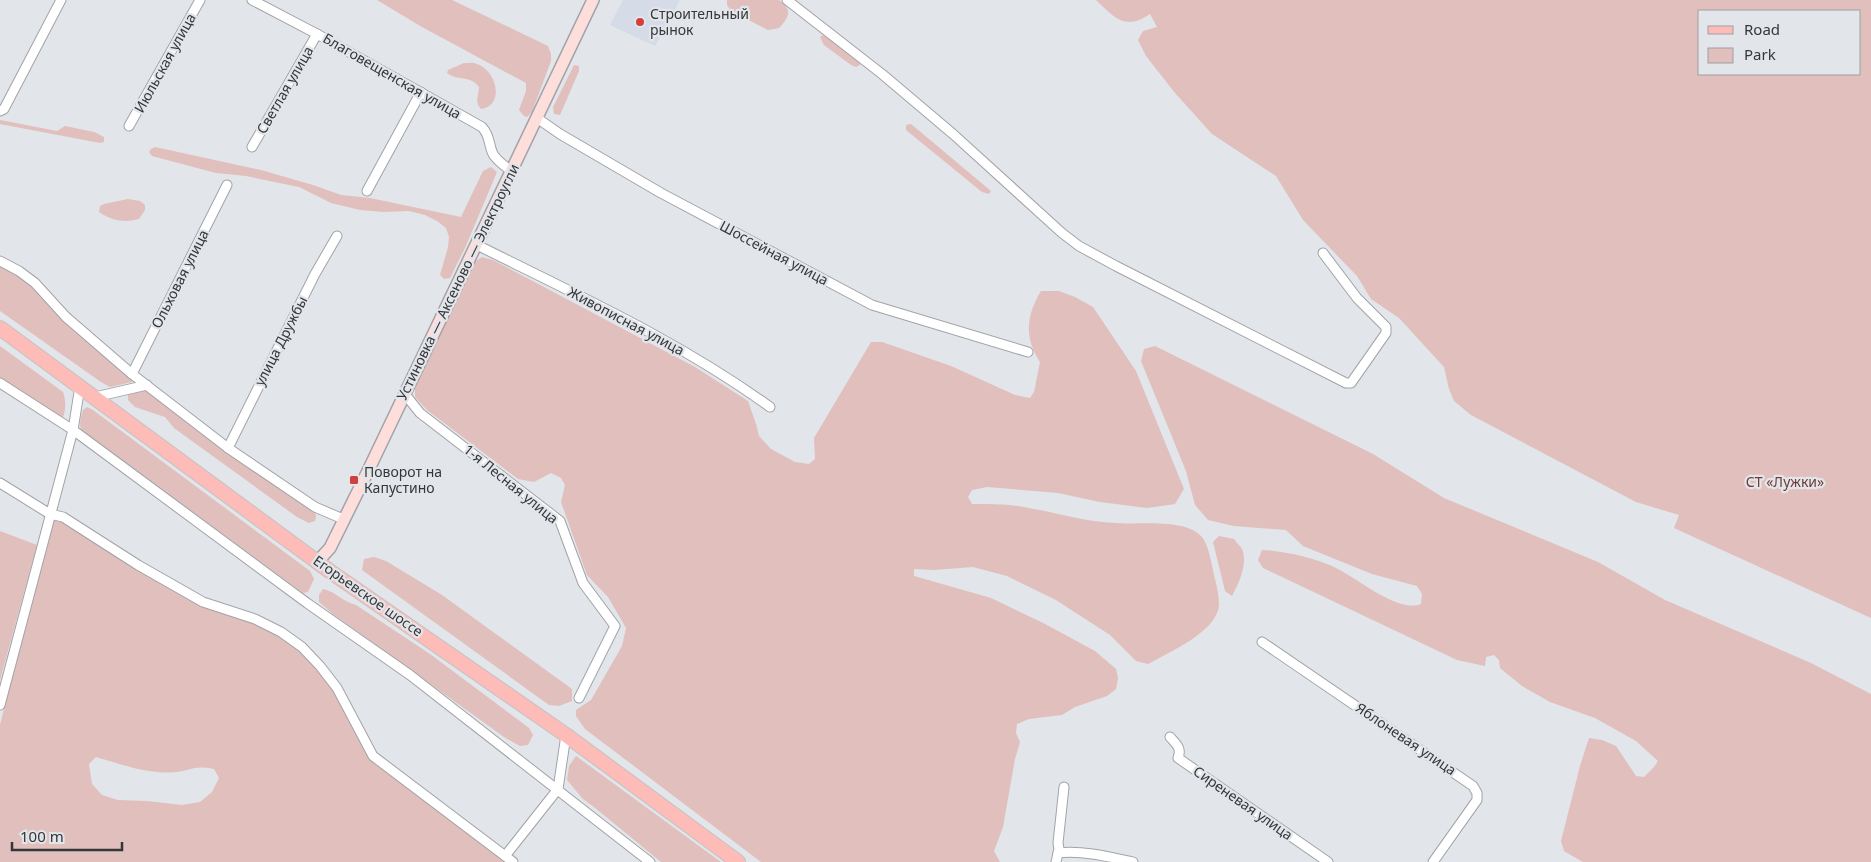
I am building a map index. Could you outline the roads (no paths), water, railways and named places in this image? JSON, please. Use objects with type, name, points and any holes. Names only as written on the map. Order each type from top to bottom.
[{"type":"main road","name":"Устиновка — Аксеново — Электроугли","points":[[318,561],[330,548],[593,0]]},
{"type":"main road","name":"Егорьевское шоссе","points":[[0,328],[318,561],[566,735],[738,862]]},
{"type":"street","points":[[0,110],[4,109],[61,0]]},
{"type":"street","name":"Июльская улица","points":[[129,126],[200,0]]},
{"type":"street","name":"Благовещенская улица","points":[[252,0],[317,34],[482,128],[488,134],[492,152],[511,171]]},
{"type":"street","points":[[787,0],[896,86],[953,134],[1062,233],[1079,246],[1190,305],[1346,383],[1351,383],[1386,333],[1386,327],[1357,298],[1323,253]]},
{"type":"street","name":"Светлая улица","points":[[252,147],[317,34]]},
{"type":"street","points":[[367,191],[421,92]]},
{"type":"street","name":"Шоссейная улица","points":[[537,118],[560,134],[662,193],[872,305],[1028,352]]},
{"type":"street","name":"Ольховая улица","points":[[132,374],[227,185]]},
{"type":"street","name":"улица Дружбы","points":[[228,448],[315,274],[337,236]]},
{"type":"street","name":"Живописная улица","points":[[477,245],[650,331],[730,378],[770,407]]},
{"type":"street","points":[[0,261],[35,283],[66,317],[132,374],[228,448],[316,507],[343,519]]},
{"type":"street","points":[[0,383],[73,430],[410,675],[650,862]]},
{"type":"street","points":[[95,398],[147,385]]},
{"type":"street","points":[[0,705],[73,430],[80,386]]},
{"type":"street","name":"1-я Лесная улица","points":[[404,393],[420,413],[560,521],[583,582],[615,626],[579,698]]},
{"type":"street","points":[[0,483],[50,514],[63,517],[138,565],[203,602],[255,619],[281,632],[302,647],[337,688],[373,756],[513,862]]},
{"type":"street","name":"Яблоневая улица","points":[[1262,642],[1473,786],[1477,792],[1477,800],[1433,862]]},
{"type":"street","points":[[505,856],[558,790],[566,735]]},
{"type":"street","name":"Сиреневая улица","points":[[1170,737],[1181,752],[1178,758],[1328,862]]},
{"type":"street","points":[[1064,787],[1057,857],[1069,852],[1133,862]]},
{"type":"place","name":"Строительный рынок","points":[[640,22]]},
{"type":"place","name":"Поворот на Капустино","points":[[354,480]]},
{"type":"park label","name":"СТ «Лужки»","points":[[1785,482]]}]
